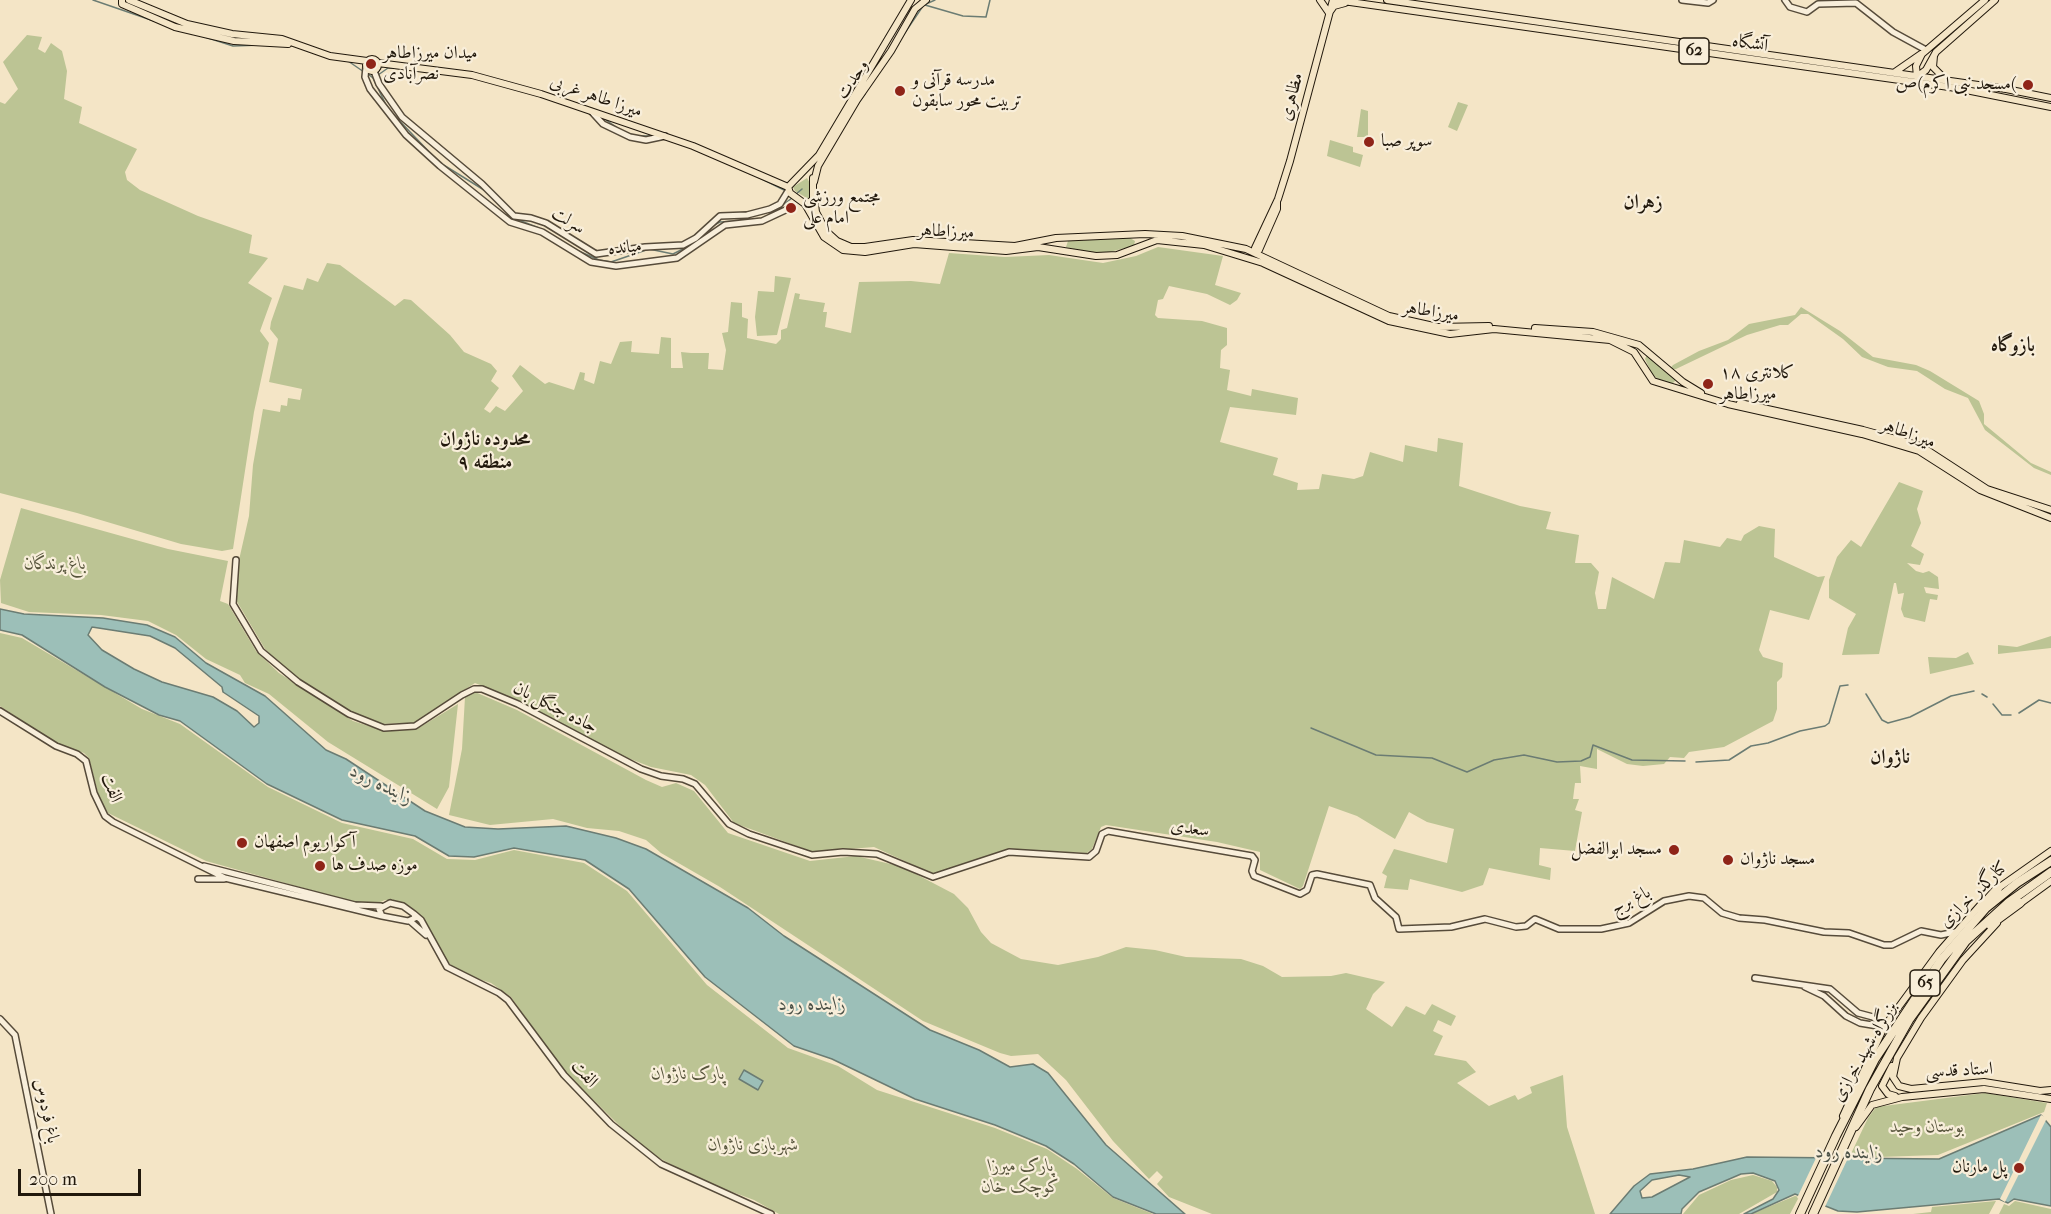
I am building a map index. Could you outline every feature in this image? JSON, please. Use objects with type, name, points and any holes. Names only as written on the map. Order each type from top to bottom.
[{"type":"highway","name":"بزرگراه شهید خرازی","points":[[1836,1136],[1875,1059],[1953,944],[1986,908],[2017,883],[2051,861]]},
{"type":"highway","name":"بزرگراه شهید خرازی","points":[[1847,1141],[1888,1056],[1909,1020],[1966,941],[2009,902],[2051,872]]},
{"type":"highway","points":[[1897,1024],[1898,1017],[1945,950],[1998,888]]},
{"type":"highway","points":[[1966,941],[2020,903]]},
{"type":"highway","name":"65","points":[[1800,1211],[1836,1136]]},
{"type":"highway","name":"65","points":[[1814,1213],[1847,1141]]},
{"type":"main road","points":[[122,0],[122,4],[175,27],[234,41],[296,45]]},
{"type":"main road","points":[[129,0],[187,24],[232,34],[282,39],[296,45],[358,61],[365,67],[376,68],[375,60],[365,67]]},
{"type":"main road","name":"وحدت","points":[[788,189],[819,155],[911,0]]},
{"type":"main road","name":"وحدت","points":[[814,182],[823,158],[915,9],[926,0]]},
{"type":"main road","points":[[1320,0],[1329,13],[1334,6],[1348,2]]},
{"type":"main road","name":"مظاهری","points":[[1253,256],[1277,202],[1334,0]]},
{"type":"main road","name":"آتشگاه","points":[[1334,0],[1524,23]]},
{"type":"main road","name":"آتشگاه","points":[[1387,0],[1544,26],[1917,79],[2051,107]]},
{"type":"main road","points":[[1948,81],[1936,73],[1933,59],[1952,32],[1985,0]]},
{"type":"main road","points":[[1893,73],[1995,0]]},
{"type":"main road","name":"آتشگاه","points":[[1544,26],[1893,73],[1917,79],[1948,81],[2051,98]]},
{"type":"main road","points":[[886,40],[889,46],[895,44]]},
{"type":"main road","points":[[1917,79],[1926,70],[1930,58],[1939,49]]},
{"type":"main road","points":[[879,51],[887,52],[887,57]]},
{"type":"main road","points":[[1917,79],[1916,66],[1924,52]]},
{"type":"main road","name":"میرزا طاهر غربی","points":[[376,68],[387,65],[472,75],[592,112],[666,136],[788,189],[805,204]]},
{"type":"main road","points":[[802,175],[811,175],[814,182]]},
{"type":"main road","name":"میرزاطاهر","points":[[814,182],[816,212],[826,231],[837,241],[851,247],[913,240],[1014,246],[1066,238],[1132,234],[1182,236],[1239,247],[1377,316],[1453,331],[1505,326],[1593,332],[1638,345],[1649,351],[1695,391],[1863,430],[1921,446],[1987,489],[2051,510]]},
{"type":"main road","points":[[805,204],[812,202],[814,195]]},
{"type":"main road","name":"میرزاطاهر","points":[[805,204],[824,237],[835,246],[851,252],[914,244],[1006,251],[1045,248],[1108,256],[1157,240],[1173,240],[1265,257],[1378,312],[1453,331]]},
{"type":"main road","points":[[1132,234],[1138,240],[1138,247]]},
{"type":"main road","points":[[1064,252],[1066,238]]},
{"type":"main road","points":[[1239,247],[1260,242],[1265,257]]},
{"type":"main road","name":"میرزاطاهر","points":[[1463,330],[1494,329],[1601,338],[1630,349],[1640,360],[1650,378],[1728,404],[1862,434],[1919,451],[1980,490],[2051,518]]},
{"type":"main road","points":[[1640,360],[1649,351]]},
{"type":"main road","points":[[1674,387],[1679,379]]},
{"type":"main road","name":"کنارگذر خرازی","points":[[1836,1136],[1855,1086],[1884,1027],[1947,942],[1998,888],[2051,851]]},
{"type":"main road","name":"کنارگذر خرازی","points":[[1892,1095],[1883,1090],[1882,1082],[1921,1018],[1963,960],[2020,903],[2051,881]]},
{"type":"main road","points":[[2000,922],[2013,910]]},
{"type":"main road","points":[[1897,1058],[1892,1073],[1896,1084],[1888,1086],[1892,1095],[1902,1097]]},
{"type":"main road","name":"استاد قدسی","points":[[1896,1084],[1903,1088],[1984,1082],[2040,1091],[2051,1090]]},
{"type":"main road","points":[[1847,1141],[1872,1105],[1902,1097],[1906,1093],[1903,1088]]},
{"type":"main road","name":"استاد قدسی","points":[[1902,1097],[1984,1089],[2051,1100]]},
{"type":"street","points":[[1682,0],[1708,3],[1713,0]]},
{"type":"street","points":[[1785,0],[1790,8],[1807,12],[1818,4],[1856,3],[1893,32],[1924,52]]},
{"type":"street","name":"میانده","points":[[365,67],[370,89],[440,166],[510,222],[542,232],[591,262],[603,266],[677,258],[725,225],[761,218],[782,206],[792,207]]},
{"type":"street","name":"سرلت","points":[[376,68],[391,103],[410,131],[482,184],[514,216],[531,218],[546,224],[596,254],[645,247],[683,245],[696,238],[720,216],[761,218],[782,206]]},
{"type":"street","points":[[592,112],[603,124],[630,137],[646,140],[666,136]]},
{"type":"street","points":[[440,166],[448,158]]},
{"type":"street","points":[[782,206],[788,189]]},
{"type":"street","name":"جاده جنگل بان","points":[[236,560],[233,604],[261,651],[298,682],[362,720],[384,728],[415,726],[462,694],[474,689],[482,689],[518,704],[641,769],[661,776],[683,778],[695,784],[729,824],[749,834],[812,855],[843,852],[877,854],[933,877]]},
{"type":"street","name":"الفت","points":[[0,711],[56,746],[77,754],[86,761],[94,793],[105,816],[113,822],[222,875],[410,921]]},
{"type":"street","name":"سعدی","points":[[933,877],[1008,852],[1089,857],[1096,851],[1102,834],[1108,831],[1252,856],[1255,860],[1252,871],[1254,876],[1300,894],[1307,891],[1312,875],[1317,874],[1370,885],[1375,898],[1396,917],[1399,929]]},
{"type":"street","points":[[198,879],[222,875]]},
{"type":"street","name":"باغ برج","points":[[1399,929],[1451,927],[1485,919],[1516,927],[1540,919],[1559,929],[1601,930],[1629,923],[1651,907],[1689,896],[1704,898],[1722,913],[1739,918],[1766,920],[1816,931],[1850,933],[1884,945],[1892,945],[1921,931],[1941,935],[1955,932]]},
{"type":"street","name":"الفت","points":[[369,911],[394,904],[414,914],[426,928],[441,961],[454,973],[492,988],[508,1000],[572,1084],[611,1124],[661,1164],[771,1214]]},
{"type":"street","points":[[381,906],[378,911],[382,916]]},
{"type":"street","points":[[414,914],[415,918],[410,921],[420,927],[434,946]]},
{"type":"street","points":[[1941,935],[1947,942]]},
{"type":"street","points":[[1755,978],[1830,989],[1858,1013],[1873,1017],[1884,1027]]},
{"type":"street","points":[[1800,984],[1824,996],[1846,1016],[1860,1023],[1884,1027]]},
{"type":"street","name":"باغ فردوس","points":[[0,1019],[15,1035],[51,1214]]},
{"type":"green space","points":[[27,35],[42,37],[38,49],[45,53],[51,43],[62,51],[67,71],[64,99],[82,107],[79,123],[137,149],[125,172],[127,180],[140,190],[198,216],[252,235],[249,253],[268,258],[248,283],[272,298],[260,331],[269,343],[254,412],[233,549],[222,551],[181,544],[0,493],[0,102],[5,104],[18,89],[3,62]]},
{"type":"green space","points":[[1458,102],[1468,105],[1457,131],[1448,127]]},
{"type":"green space","points":[[1361,109],[1368,111],[1368,137],[1357,137]]},
{"type":"green space","points":[[1330,140],[1353,147],[1353,152],[1363,155],[1360,167],[1327,156]]},
{"type":"green space","points":[[807,178],[811,185],[810,200],[795,191],[793,187]]},
{"type":"green space","points":[[1130,238],[1135,241],[1134,246],[1105,253],[1085,252],[1066,247],[1068,241]]},
{"type":"green space","points":[[1158,247],[1223,256],[1215,285],[1241,293],[1237,300],[1230,305],[1207,294],[1169,286],[1163,299],[1158,300],[1155,315],[1158,318],[1202,321],[1227,328],[1227,345],[1221,350],[1220,368],[1230,370],[1227,390],[1251,396],[1252,389],[1298,398],[1296,415],[1230,407],[1220,442],[1278,458],[1273,475],[1298,483],[1297,490],[1319,489],[1322,474],[1354,479],[1363,476],[1370,452],[1403,462],[1405,445],[1437,452],[1438,438],[1463,443],[1459,486],[1520,506],[1551,512],[1546,529],[1579,535],[1575,563],[1591,563],[1599,572],[1595,593],[1598,609],[1606,609],[1612,577],[1654,599],[1665,562],[1680,563],[1684,540],[1720,547],[1727,538],[1741,541],[1744,535],[1759,526],[1775,529],[1774,557],[1818,577],[1825,576],[1809,620],[1770,610],[1759,650],[1763,657],[1783,663],[1782,677],[1777,682],[1777,709],[1773,721],[1724,747],[1689,752],[1684,758],[1670,757],[1664,764],[1643,766],[1627,764],[1597,749],[1597,769],[1580,766],[1581,783],[1575,783],[1573,799],[1579,799],[1575,810],[1582,812],[1575,851],[1540,848],[1539,865],[1551,868],[1550,880],[1489,868],[1483,885],[1462,892],[1410,879],[1408,890],[1384,888],[1387,876],[1382,873],[1394,849],[1447,863],[1454,829],[1427,822],[1409,812],[1395,839],[1357,816],[1329,806],[1303,886],[1300,889],[1260,870],[1260,852],[1217,842],[1106,825],[1101,827],[1092,849],[1087,853],[1008,849],[933,874],[874,847],[813,852],[734,823],[705,785],[691,775],[651,767],[620,755],[518,700],[475,683],[414,723],[379,724],[352,712],[287,671],[265,649],[236,600],[239,560],[249,516],[253,465],[263,409],[280,412],[281,405],[287,406],[288,398],[300,400],[302,389],[269,382],[278,339],[270,329],[271,322],[284,285],[303,290],[307,278],[318,282],[327,263],[340,265],[395,306],[404,299],[411,300],[450,335],[464,352],[491,364],[497,371],[491,381],[499,388],[484,409],[490,413],[496,406],[505,411],[523,391],[512,376],[520,365],[545,384],[549,382],[574,390],[580,372],[585,373],[584,380],[594,384],[600,361],[611,364],[620,342],[632,341],[631,352],[659,354],[661,337],[671,338],[671,368],[683,368],[681,352],[709,353],[708,369],[723,370],[726,350],[722,333],[728,332],[731,302],[742,303],[742,317],[748,319],[747,338],[776,344],[781,339],[781,330],[787,328],[795,293],[800,294],[799,299],[825,303],[823,312],[827,312],[825,327],[851,333],[859,282],[911,281],[940,284],[949,253],[1005,257],[1049,255],[1103,263],[1136,256]]},
{"type":"green space","points":[[775,276],[791,278],[777,335],[757,336],[755,317],[758,291],[774,292]]},
{"type":"green space","points":[[1801,307],[1840,331],[1873,357],[1916,365],[1979,401],[1984,414],[1984,424],[2031,463],[2051,472],[2051,475],[2034,468],[1985,430],[1968,398],[1945,389],[1917,371],[1888,367],[1862,357],[1843,339],[1808,314],[1801,314],[1788,325],[1780,325],[1747,335],[1676,369],[1669,370],[1673,365],[1699,351],[1728,340],[1749,324],[1795,315]]},
{"type":"green space","points":[[1647,355],[1676,380],[1672,384],[1659,380],[1652,374],[1645,359]]},
{"type":"green space","points":[[1899,482],[1923,491],[1917,509],[1921,523],[1911,546],[1924,554],[1920,565],[1907,563],[1916,571],[1923,573],[1929,571],[1938,577],[1939,589],[1924,587],[1926,593],[1938,595],[1937,600],[1930,599],[1925,622],[1904,617],[1901,609],[1904,593],[1898,594],[1896,583],[1894,583],[1879,654],[1842,655],[1848,628],[1856,614],[1829,598],[1829,580],[1837,557],[1851,540],[1861,547]]},
{"type":"green space","name":"باغ پرندگان","points":[[21,508],[168,549],[228,561],[220,601],[228,604],[256,651],[279,673],[353,721],[384,731],[417,729],[458,704],[449,787],[437,809],[328,742],[269,694],[245,683],[240,675],[206,659],[176,635],[148,621],[101,615],[29,612],[1,603],[0,580]]},
{"type":"green space","name":"پارک ناژوان","points":[[0,633],[22,638],[142,709],[180,724],[268,787],[342,823],[413,839],[447,859],[475,860],[514,850],[584,863],[627,891],[707,985],[788,1048],[838,1066],[877,1090],[995,1128],[1047,1149],[1077,1169],[1113,1198],[1153,1214],[779,1214],[754,1200],[708,1183],[659,1158],[628,1134],[563,1070],[511,997],[491,983],[463,974],[452,966],[442,955],[424,919],[405,903],[385,900],[376,904],[357,903],[206,861],[108,813],[99,797],[89,758],[84,753],[56,743],[0,706]]},
{"type":"green space","points":[[2051,636],[2051,648],[1998,654],[1998,645],[2017,647]]},
{"type":"green space","points":[[1968,652],[1974,664],[1930,674],[1928,657],[1956,658]]},
{"type":"green space","points":[[475,692],[517,710],[646,780],[662,787],[676,783],[694,791],[728,833],[810,861],[856,856],[895,865],[912,872],[954,894],[968,908],[981,932],[991,943],[1021,959],[1058,965],[1098,957],[1126,947],[1155,950],[1186,957],[1241,959],[1263,966],[1282,977],[1331,976],[1346,973],[1385,982],[1373,994],[1366,1009],[1392,1027],[1406,1006],[1425,1015],[1432,1004],[1456,1016],[1451,1026],[1438,1020],[1433,1031],[1443,1036],[1434,1055],[1466,1061],[1476,1072],[1457,1083],[1489,1106],[1515,1095],[1518,1100],[1532,1093],[1530,1087],[1563,1075],[1567,1127],[1595,1214],[1212,1214],[1169,1197],[1157,1184],[1163,1177],[1157,1171],[1149,1179],[1113,1141],[1066,1080],[1038,1054],[1011,1056],[1000,1053],[923,1021],[720,887],[661,853],[646,840],[619,831],[587,828],[553,819],[490,825],[449,815],[462,749],[465,697]]},
{"type":"green space","name":"بوستان وحید","points":[[1985,1093],[2047,1103],[2044,1112],[1938,1155],[1849,1158],[1868,1118],[1876,1107]]},
{"type":"green space","points":[[1753,1175],[1772,1181],[1777,1187],[1777,1192],[1739,1214],[1683,1214],[1699,1195],[1731,1180]]},
{"type":"green space","points":[[1795,1196],[1799,1197],[1790,1214],[1751,1214]]},
{"type":"green space","points":[[1996,1201],[1989,1214],[1913,1214],[1931,1212],[1932,1207]]},
{"type":"green space","points":[[2015,1201],[2051,1209],[2051,1214],[1999,1214],[2004,1204],[2009,1206]]},
{"type":"water","name":"زاینده رود","points":[[0,609],[24,614],[103,618],[147,625],[175,637],[206,663],[265,696],[326,750],[346,759],[425,811],[465,827],[498,829],[566,826],[616,838],[646,849],[748,908],[784,936],[930,1030],[979,1050],[1010,1067],[1033,1064],[1048,1073],[1106,1145],[1185,1214],[1156,1214],[1113,1197],[1074,1164],[1046,1146],[995,1125],[915,1099],[832,1059],[794,1046],[705,977],[629,889],[585,860],[514,848],[474,857],[449,856],[415,836],[342,820],[267,784],[180,721],[159,715],[105,687],[22,635],[0,630]],"holes":[[[92,627],[150,636],[175,648],[222,687],[223,692],[259,716],[259,723],[254,727],[237,711],[213,697],[162,682],[134,669],[102,650],[88,635]]]},
{"type":"water","points":[[744,1070],[763,1081],[758,1090],[739,1079]]},
{"type":"water","name":"زاینده رود","points":[[2041,1115],[2051,1127],[2051,1206],[2014,1199],[2008,1203],[1999,1199],[1857,1212],[1838,1211],[1795,1194],[1751,1214],[1744,1214],[1773,1199],[1779,1190],[1775,1181],[1753,1173],[1741,1174],[1699,1192],[1682,1209],[1681,1214],[1610,1214],[1634,1186],[1650,1174],[1693,1169],[1747,1157],[1939,1159]],"holes":[[[1679,1175],[1690,1177],[1652,1197],[1642,1198],[1640,1191],[1652,1180]]]},
{"type":"pier","name":"پل مارنان","points":[[2041,1115],[2047,1118],[2005,1202],[2000,1199]]},
{"type":"pier","points":[[1817,1156],[1849,1156],[1824,1209],[1797,1198]]},
{"type":"waterway","points":[[93,0],[154,21]]},
{"type":"waterway","points":[[926,4],[935,0]]},
{"type":"waterway","points":[[925,5],[963,16],[986,17],[990,0]]},
{"type":"waterway","points":[[902,37],[923,6]]},
{"type":"waterway","points":[[202,36],[233,46],[261,45]]},
{"type":"waterway","points":[[348,61],[364,72]]},
{"type":"waterway","points":[[378,75],[388,68],[394,68]]},
{"type":"waterway","points":[[401,69],[410,70]]},
{"type":"waterway","points":[[368,74],[373,78],[388,109]]},
{"type":"waterway","points":[[857,105],[865,94]]},
{"type":"waterway","points":[[391,112],[434,157]]},
{"type":"waterway","points":[[606,120],[622,131]]},
{"type":"waterway","points":[[637,136],[654,136]]},
{"type":"waterway","points":[[442,164],[484,190]]},
{"type":"waterway","points":[[756,176],[784,190]]},
{"type":"waterway","points":[[795,195],[802,189]]},
{"type":"waterway","points":[[772,213],[792,198]]},
{"type":"waterway","points":[[516,219],[539,228]]},
{"type":"waterway","points":[[712,226],[720,222],[737,221]]},
{"type":"waterway","points":[[574,249],[599,260],[611,262],[649,249],[673,254],[691,245]]},
{"type":"waterway","points":[[1696,762],[1729,760],[1751,746],[1825,726],[1829,723],[1840,686],[1848,685]]},
{"type":"waterway","points":[[1866,694],[1882,720],[1888,723],[1910,717],[1951,696],[1974,691]]},
{"type":"waterway","points":[[1982,694],[1987,697]]},
{"type":"waterway","points":[[2019,713],[2039,700],[2051,703]]},
{"type":"waterway","points":[[1993,704],[2002,715],[2011,715]]},
{"type":"waterway","points":[[1311,728],[1376,755],[1432,758],[1467,772],[1494,760],[1524,755],[1557,762],[1581,761],[1590,757],[1593,745],[1632,760],[1685,761]]},
{"type":"tunnel","points":[[1884,1027],[1907,1039]]},
{"type":"place","name":"میدان میرزاطاهر نصرآبادی","points":[[371,64]]},
{"type":"place","name":"مسجد نبی اکرم)ص(","points":[[2028,85]]},
{"type":"place","name":"مدرسه قرآنی و تربیت محور سابقون","points":[[900,91]]},
{"type":"place","name":"سوپر صبا","points":[[1369,142]]},
{"type":"place","name":"مجتمع ورزشی امام علی","points":[[791,208]]},
{"type":"place","name":"کلانتری ۱۸ میرزاطاهر","points":[[1708,384]]},
{"type":"place","name":"آکواریوم اصفهان","points":[[242,843]]},
{"type":"place","name":"مسجد ابوالفضل","points":[[1674,850]]},
{"type":"place","name":"مسجد ناژوان","points":[[1728,860]]},
{"type":"place","name":"موزه صدف ها","points":[[320,866]]},
{"type":"place","name":"پل مارنان","points":[[2019,1168]]},
{"type":"district","name":"زهران","points":[[1643,203]]},
{"type":"district","name":"بازوگاه","points":[[2013,346]]},
{"type":"district","name":"محدوده ناژوان منطقه ۹","points":[[485,452]]},
{"type":"district","name":"ناژوان","points":[[1890,758]]},
{"type":"park label","name":"شهربازی ناژوان","points":[[753,1146]]},
{"type":"park label","name":"پارک میرزا کوچک خان","points":[[1021,1177]]}]
